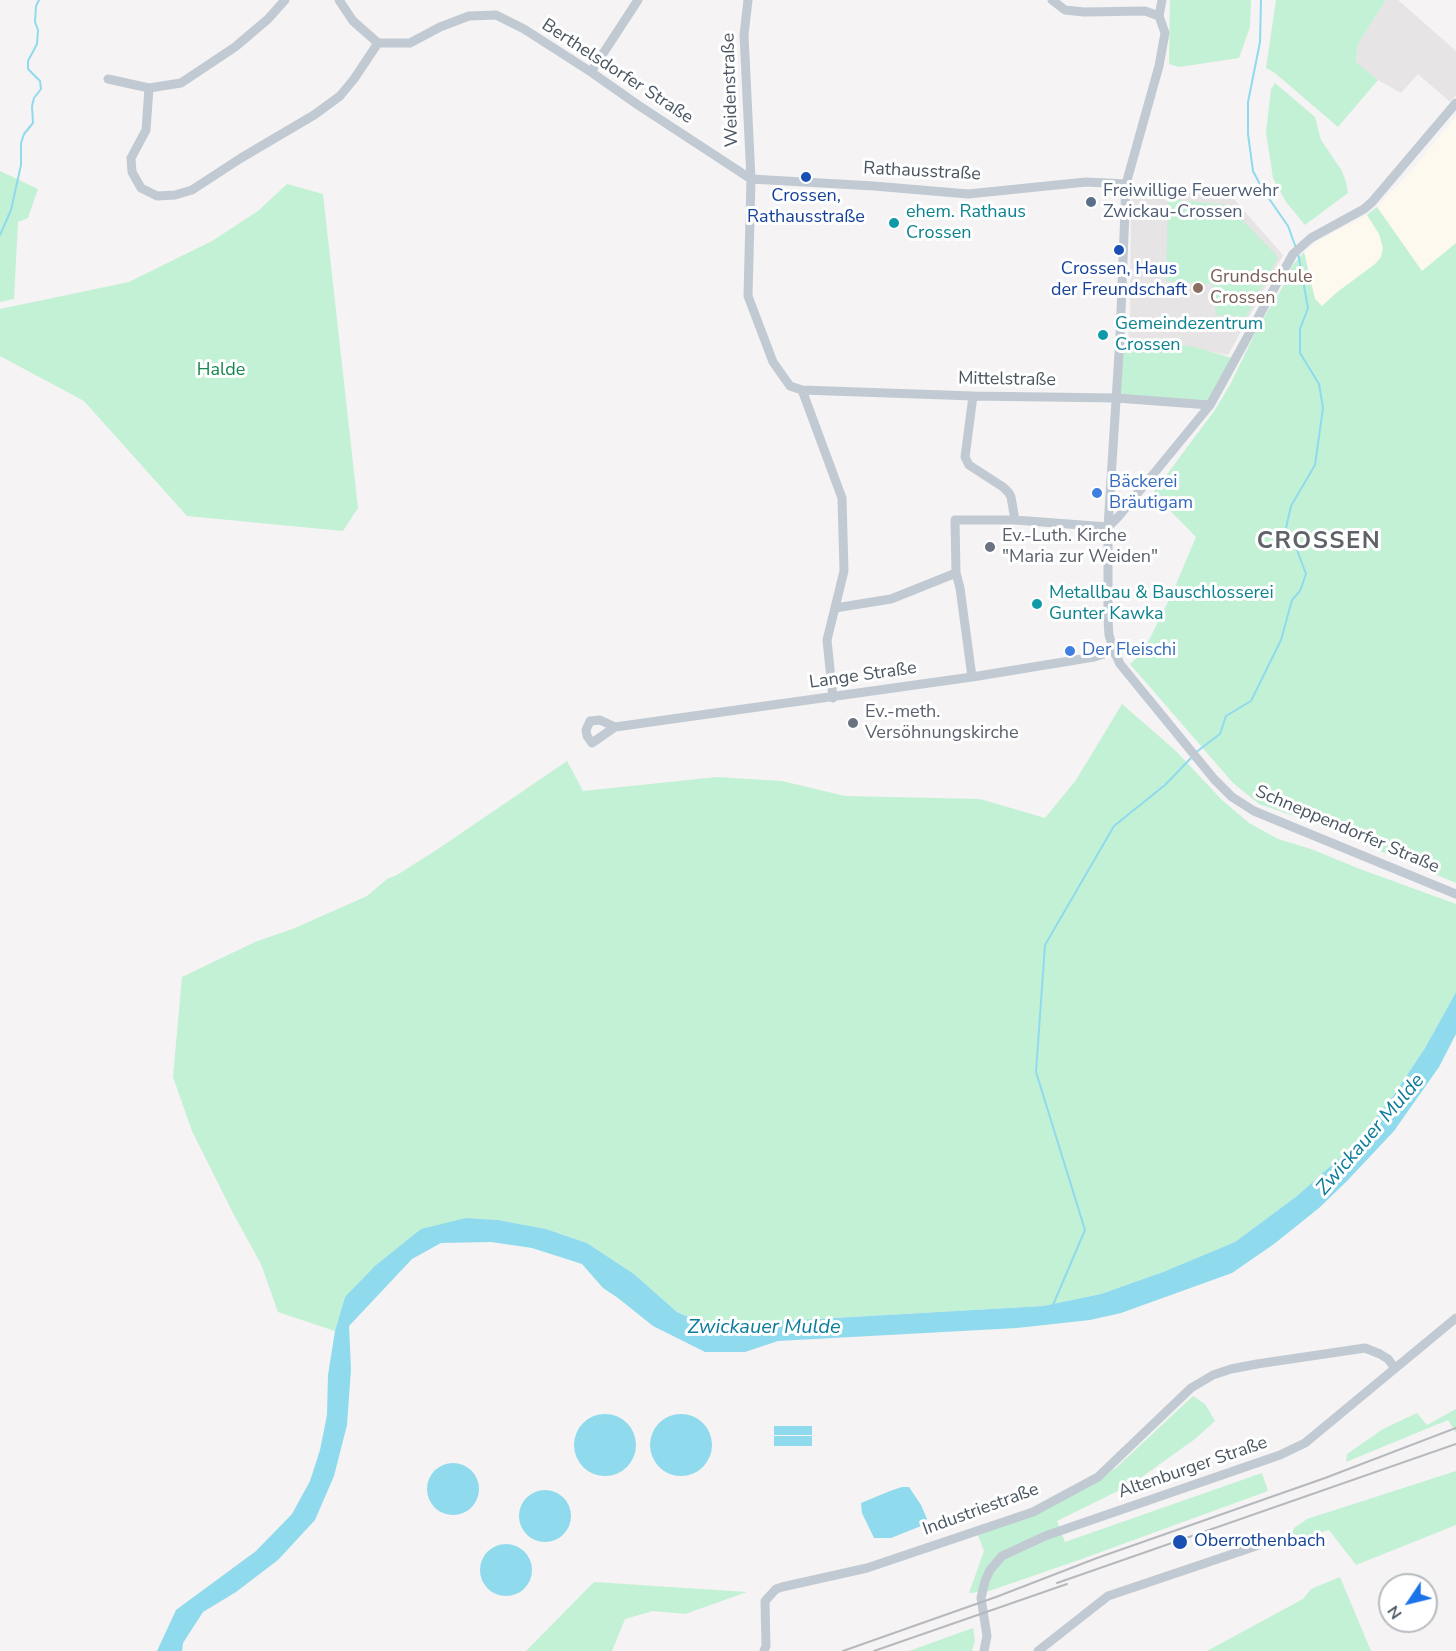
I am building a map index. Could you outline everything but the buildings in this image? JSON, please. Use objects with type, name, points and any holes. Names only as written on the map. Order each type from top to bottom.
[{"type":"street","points":[[108,79],[149,88],[181,83],[235,47],[268,20],[285,0]]},
{"type":"street","points":[[149,88],[146,130],[131,158],[132,172],[141,188],[156,196],[176,195],[192,190],[314,115],[340,96],[354,79],[378,43],[353,21],[339,0]]},
{"type":"street","points":[[591,72],[638,0]]},
{"type":"street","name":"Weidenstraße","points":[[748,0],[744,35],[751,179],[748,296],[773,362],[790,387],[802,390]]},
{"type":"street","points":[[1052,0],[1065,10],[1144,11],[1159,16]]},
{"type":"street","name":"Schneppendorfer Straße","points":[[1162,0],[1159,16],[1165,33],[1159,66],[1126,184],[1108,527],[1109,636],[1120,664],[1214,780],[1232,797],[1254,811],[1453,893]]},
{"type":"street","name":"Berthelsdorfer Straße","points":[[378,43],[410,43],[440,27],[469,16],[496,15],[524,29],[591,72],[751,179]]},
{"type":"street","points":[[972,677],[956,573],[954,520],[1015,520],[1108,527],[1210,405],[1293,255],[1311,238],[1364,209],[1372,202],[1456,103]]},
{"type":"street","name":"Rathausstraße","points":[[751,179],[968,194],[1086,182],[1126,184]]},
{"type":"street","points":[[802,390],[842,498],[844,571],[827,640],[833,698]]},
{"type":"street","name":"Mittelstraße","points":[[802,390],[1116,398],[1210,405]]},
{"type":"street","points":[[973,396],[965,457],[969,465],[1009,493],[1015,520]]},
{"type":"street","points":[[835,608],[891,599],[956,573]]},
{"type":"street","name":"Lange Straße","points":[[615,727],[972,677],[1094,657],[1114,651]]},
{"type":"street","name":"Altenburger Straße","points":[[984,1651],[987,1636],[981,1598],[990,1570],[1002,1557],[1045,1536],[1280,1455],[1296,1447],[1313,1437],[1456,1318]]},
{"type":"street","name":"Industriestraße","points":[[764,1651],[766,1646],[765,1601],[776,1589],[867,1568],[1033,1512],[1098,1477],[1191,1388],[1214,1375],[1257,1364],[1365,1348],[1388,1359],[1395,1368]]},
{"type":"street","points":[[1038,1651],[1107,1596],[1274,1540]]},
{"type":"shaded area","points":[[1386,0],[1398,0],[1456,51],[1456,95],[1450,102],[1418,74],[1401,93],[1378,80],[1356,63],[1358,44]]},
{"type":"shaded area","points":[[1456,116],[1456,243],[1422,272],[1377,207],[1417,164]]},
{"type":"shaded area","name":"Grundschule Crossen","points":[[1131,186],[1233,198],[1283,255],[1228,355],[1128,338]]},
{"type":"shaded area","points":[[1367,215],[1379,234],[1383,248],[1381,257],[1322,306],[1315,299],[1304,252],[1319,240]]},
{"type":"green space","points":[[1170,0],[1251,0],[1250,27],[1239,58],[1179,67],[1169,64]]},
{"type":"green space","points":[[1276,0],[1386,0],[1358,44],[1356,62],[1378,80],[1338,127],[1275,73],[1266,68]]},
{"type":"green space","points":[[1275,83],[1315,117],[1321,140],[1342,171],[1346,182],[1348,193],[1305,225],[1286,202],[1273,178],[1266,132],[1271,89]]},
{"type":"green space","points":[[0,171],[38,189],[28,218],[18,222],[14,299],[0,302]]},
{"type":"green space","name":"Halde","points":[[287,184],[323,194],[358,508],[343,531],[187,516],[84,401],[0,356],[0,309],[129,282],[212,241],[258,211]]},
{"type":"green space","points":[[1168,199],[1228,205],[1278,257],[1246,317],[1216,315],[1212,284],[1166,281]]},
{"type":"green space","points":[[1377,207],[1422,271],[1456,243],[1456,883],[1306,820],[1259,804],[1233,783],[1130,664],[1143,652],[1172,594],[1196,537],[1153,493],[1215,410],[1258,327],[1287,280],[1292,266],[1304,252],[1315,299],[1322,306],[1381,257],[1383,248],[1379,234],[1367,215]]},
{"type":"green space","points":[[1120,337],[1195,347],[1235,359],[1210,405],[1116,398]]},
{"type":"green space","points":[[1122,704],[1176,751],[1221,799],[1249,823],[1278,839],[1311,849],[1456,904],[1456,992],[1425,1048],[1393,1096],[1354,1145],[1297,1196],[1235,1242],[1163,1272],[1101,1294],[1043,1306],[765,1322],[718,1322],[693,1319],[677,1312],[634,1274],[587,1243],[546,1229],[498,1220],[466,1218],[345,1297],[335,1331],[278,1312],[261,1264],[192,1131],[173,1077],[182,977],[255,942],[295,928],[367,896],[387,879],[441,847],[567,761],[583,791],[717,777],[782,781],[845,796],[980,799],[1045,818],[1076,780]]},
{"type":"green space","points":[[1193,1396],[1205,1404],[1215,1421],[1195,1439],[1132,1484],[1057,1521],[1065,1542],[1262,1473],[1268,1491],[989,1591],[969,1593],[984,1551],[978,1535],[1083,1489],[1117,1467]]},
{"type":"green space","points":[[1456,1409],[1456,1433],[1448,1420],[1346,1462],[1347,1454],[1383,1429],[1417,1413],[1427,1425]]},
{"type":"green space","points":[[1456,1471],[1456,1525],[1356,1565],[1329,1530],[1290,1541],[1294,1528],[1307,1519]]},
{"type":"green space","points":[[1340,1577],[1371,1651],[1207,1651],[1303,1599],[1311,1589]]},
{"type":"green space","points":[[594,1582],[747,1592],[685,1614],[653,1611],[625,1619],[612,1651],[526,1651]]},
{"type":"green space","points":[[973,1628],[975,1641],[972,1651],[909,1651]]},
{"type":"water","name":"Zwickauer Mulde","points":[[1456,992],[1456,1034],[1439,1067],[1394,1131],[1319,1208],[1274,1244],[1232,1273],[1121,1313],[1090,1320],[1017,1328],[778,1341],[745,1352],[705,1352],[653,1326],[603,1288],[582,1264],[532,1248],[491,1242],[441,1243],[412,1259],[349,1326],[351,1369],[347,1425],[334,1476],[315,1520],[278,1560],[236,1592],[203,1612],[183,1643],[182,1651],[157,1651],[176,1610],[256,1551],[292,1514],[310,1481],[320,1450],[327,1415],[328,1375],[335,1331],[345,1297],[375,1266],[421,1229],[466,1218],[498,1220],[546,1229],[587,1243],[634,1274],[677,1312],[693,1319],[718,1322],[765,1322],[1043,1306],[1101,1294],[1163,1272],[1235,1242],[1297,1196],[1354,1145],[1393,1096],[1425,1048]]},
{"type":"water","points":[[605,1414],[617,1416],[627,1423],[634,1433],[636,1445],[634,1457],[627,1467],[617,1474],[605,1476],[593,1474],[583,1467],[576,1457],[574,1445],[576,1433],[583,1423],[593,1416]]},
{"type":"water","points":[[681,1414],[693,1416],[703,1423],[710,1433],[712,1445],[710,1457],[703,1467],[693,1474],[681,1476],[669,1474],[659,1467],[652,1457],[650,1445],[652,1433],[659,1423],[669,1416]]},
{"type":"water","points":[[774,1426],[812,1426],[812,1435],[774,1435]]},
{"type":"water","points":[[774,1436],[812,1436],[812,1446],[774,1446]]},
{"type":"water","points":[[448,1463],[458,1463],[472,1470],[479,1489],[472,1508],[458,1515],[448,1515],[438,1511],[431,1504],[427,1494],[427,1484],[431,1474],[438,1467]]},
{"type":"water","points":[[902,1487],[909,1487],[927,1519],[921,1526],[891,1538],[874,1538],[862,1513],[861,1503]]},
{"type":"water","points":[[540,1490],[550,1490],[564,1497],[571,1516],[564,1535],[550,1542],[540,1542],[530,1538],[523,1531],[519,1521],[519,1511],[523,1501],[530,1494]]},
{"type":"water","points":[[501,1544],[511,1544],[525,1551],[532,1570],[525,1589],[511,1596],[501,1596],[491,1592],[484,1585],[480,1575],[480,1565],[484,1555],[491,1548]]},
{"type":"waterway","points":[[0,235],[11,210],[21,165],[21,143],[24,134],[33,123],[32,106],[34,98],[41,89],[40,81],[28,69],[28,61],[37,44],[38,30],[35,22],[36,6],[39,0]]},
{"type":"waterway","points":[[1261,0],[1260,42],[1248,102],[1248,134],[1253,171],[1288,226],[1296,248]]},
{"type":"waterway","points":[[1195,753],[1220,734],[1226,716],[1251,701],[1281,640],[1292,600],[1300,591],[1306,574],[1286,528],[1291,506],[1315,465],[1323,408],[1319,384],[1300,353],[1300,329],[1308,308],[1298,253]]},
{"type":"waterway","points":[[1053,1305],[1085,1230],[1036,1072],[1045,945],[1114,826],[1165,785],[1192,757]]},
{"type":"railway","points":[[843,1651],[1325,1478],[1456,1428]]},
{"type":"railway","points":[[1057,1583],[1456,1444]]},
{"type":"railway","points":[[874,1651],[1067,1584]]},
{"type":"place","name":"Crossen, Rathausstraße","points":[[806,177]]},
{"type":"place","name":"Freiwillige Feuerwehr Zwickau-Crossen","points":[[1091,202]]},
{"type":"place","name":"ehem. Rathaus Crossen","points":[[894,223]]},
{"type":"place","name":"Crossen, Haus der Freundschaft","points":[[1119,250]]},
{"type":"place","name":"Grundschule Crossen","points":[[1198,288]]},
{"type":"place","name":"Gemeindezentrum Crossen","points":[[1103,335]]},
{"type":"place","name":"Bäckerei Bräutigam","points":[[1097,493]]},
{"type":"place","name":"Ev.-Luth. Kirche \"Maria zur Weiden\"","points":[[990,547]]},
{"type":"place","name":"Metallbau & Bauschlosserei Gunter Kawka","points":[[1037,604]]},
{"type":"place","name":"Der Fleischi","points":[[1070,651]]},
{"type":"place","name":"Ev.-meth. Versöhnungskirche","points":[[853,723]]},
{"type":"place","name":"Oberrothenbach","points":[[1180,1542]]},
{"type":"district","name":"CROSSEN","points":[[1319,542]]}]
